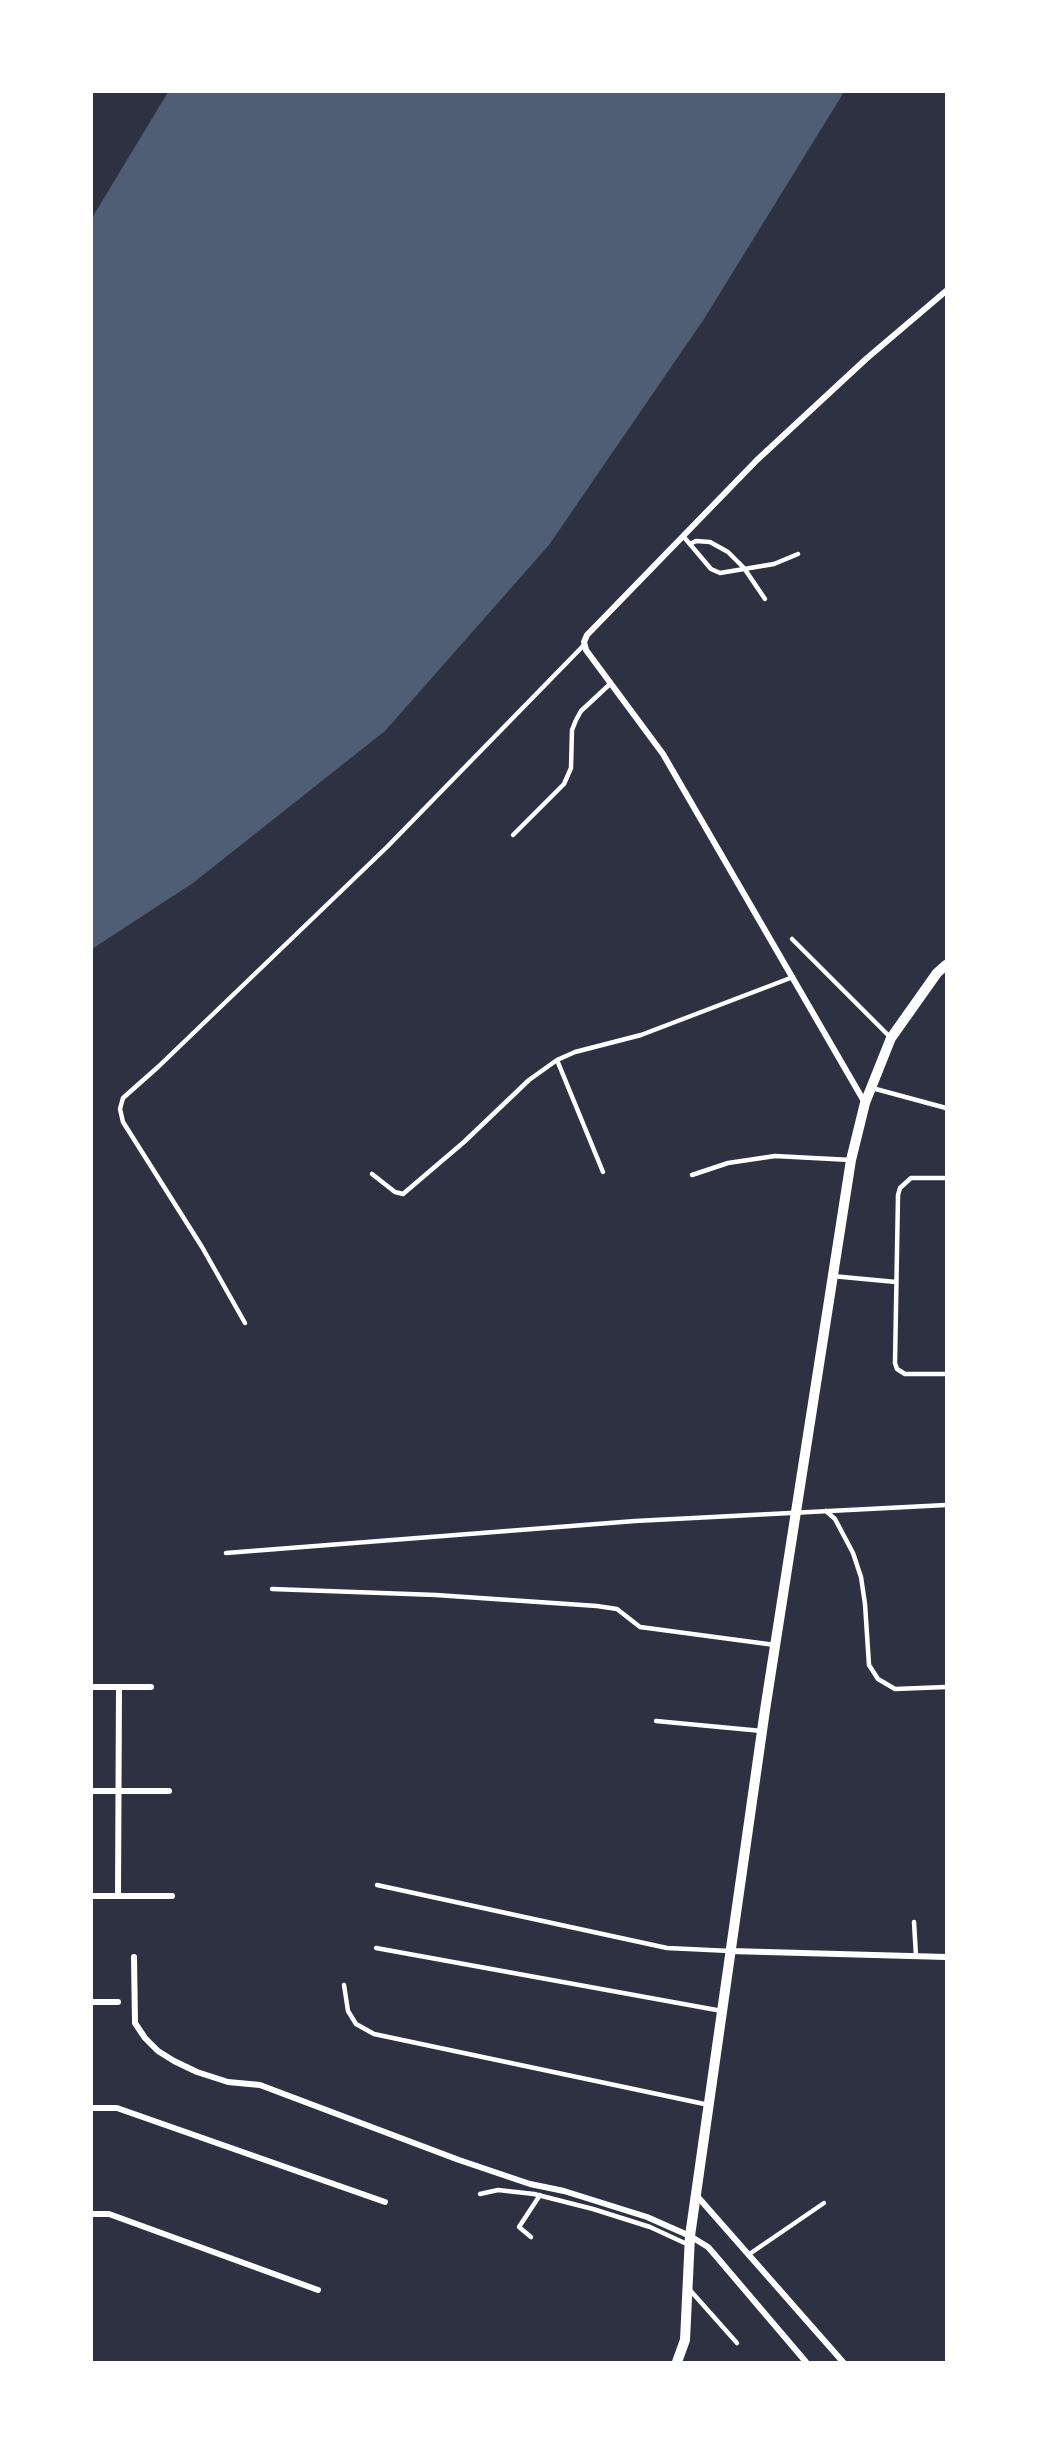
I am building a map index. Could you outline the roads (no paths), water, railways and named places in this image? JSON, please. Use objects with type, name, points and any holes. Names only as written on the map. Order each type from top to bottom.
[{"type":"street","points":[[865,1103],[663,754],[585,650],[584,645],[587,635],[757,460],[866,359],[946,291]]},
{"type":"street","points":[[676,2362],[684,2340],[690,2237],[762,1731],[851,1160],[865,1103],[891,1038],[937,973],[946,965]]},
{"type":"street","points":[[92,1687],[151,1688]]},
{"type":"street","points":[[118,1896],[119,1687]]},
{"type":"street","points":[[92,1791],[169,1791]]},
{"type":"street","points":[[92,1896],[172,1896]]},
{"type":"street","points":[[730,1951],[946,1957]]},
{"type":"street","points":[[134,1957],[135,2023],[158,2051],[182,2065],[228,2082],[260,2085],[459,2160],[530,2184],[609,2204],[647,2217],[690,2237],[708,2247],[715,2254],[806,2362]]},
{"type":"street","points":[[92,2002],[118,2002]]},
{"type":"street","points":[[92,2108],[117,2108],[385,2202]]},
{"type":"street","points":[[696,2200],[843,2362]]},
{"type":"street","points":[[92,2214],[109,2214],[318,2290]]},
{"type":"lane","points":[[683,536],[714,571],[727,573],[774,564],[798,554]]},
{"type":"lane","points":[[690,544],[702,541],[717,545],[736,558],[765,599]]},
{"type":"lane","points":[[245,1323],[202,1247],[123,1122],[120,1109],[123,1098],[387,847],[584,645]]},
{"type":"lane","points":[[513,835],[564,784],[571,768],[572,730],[576,720],[581,711],[610,684]]},
{"type":"lane","points":[[792,939],[891,1038]]},
{"type":"lane","points":[[372,1174],[395,1192],[403,1194],[410,1191],[529,1080],[557,1060],[575,1052],[641,1035],[793,978]]},
{"type":"lane","points":[[557,1060],[603,1172]]},
{"type":"lane","points":[[872,1088],[946,1108]]},
{"type":"lane","points":[[692,1175],[728,1163],[775,1156],[851,1160]]},
{"type":"lane","points":[[946,1178],[911,1178],[900,1188],[898,1195],[895,1367],[908,1375],[946,1374]]},
{"type":"lane","points":[[832,1276],[896,1281]]},
{"type":"lane","points":[[226,1553],[403,1538],[795,1511],[946,1505]]},
{"type":"lane","points":[[826,1511],[835,1519],[853,1553],[861,1577],[869,1665],[878,1679],[895,1689],[946,1687]]},
{"type":"lane","points":[[272,1589],[436,1595],[597,1606],[616,1609],[640,1627],[775,1645]]},
{"type":"lane","points":[[656,1721],[762,1731]]},
{"type":"lane","points":[[377,1885],[667,1948],[730,1951]]},
{"type":"lane","points":[[914,1922],[916,1956]]},
{"type":"lane","points":[[376,1948],[722,2011]]},
{"type":"lane","points":[[344,1985],[348,2011],[356,2024],[374,2034],[709,2105]]},
{"type":"lane","points":[[480,2194],[498,2190],[540,2195],[593,2209],[650,2228],[690,2237]]},
{"type":"lane","points":[[531,2237],[519,2227],[540,2195]]},
{"type":"lane","points":[[748,2255],[824,2203]]},
{"type":"lane","points":[[687,2287],[737,2343]]},
{"type":"water","points":[[168,92],[844,92],[704,319],[549,545],[385,731],[193,883],[92,949],[92,218]]}]
